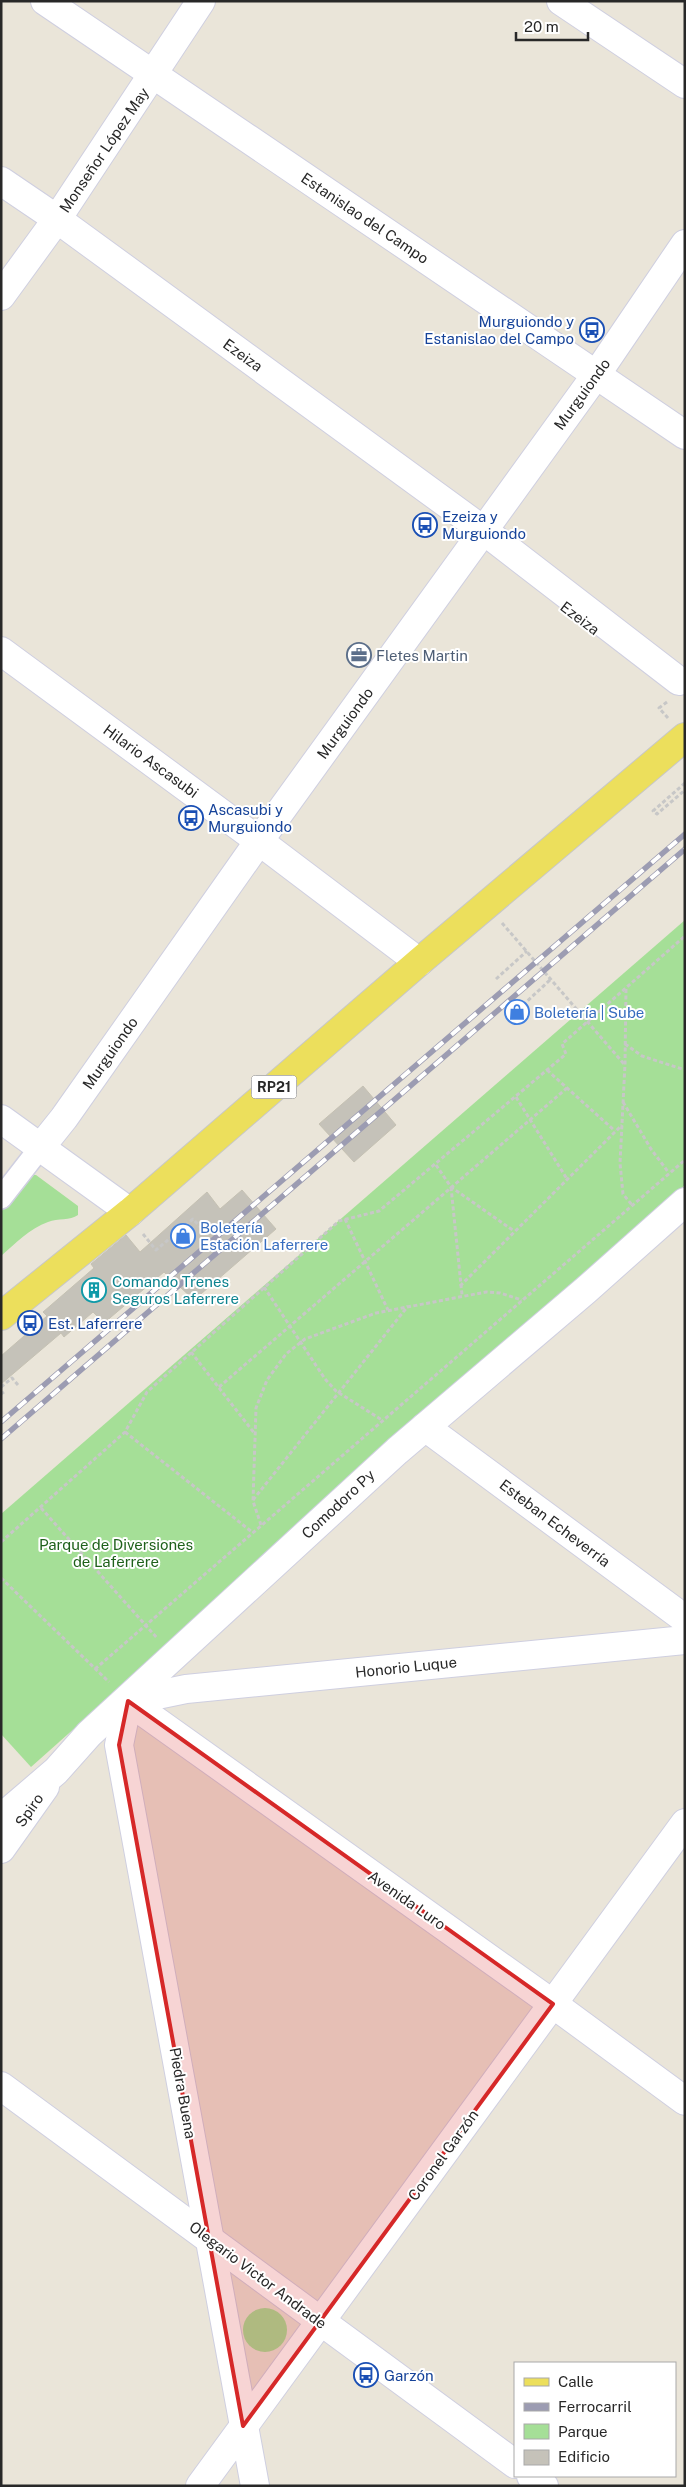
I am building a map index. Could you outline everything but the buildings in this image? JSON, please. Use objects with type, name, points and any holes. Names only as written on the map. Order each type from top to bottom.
[{"type":"main road","name":"RP21","points":[[1,1316],[128,1213],[419,962],[487,906],[679,707]]},
{"type":"street","name":"Estanislao del Campo","points":[[45,1],[685,435]]},
{"type":"street","name":"Monseñor López May","points":[[1,296],[58,219],[201,1]]},
{"type":"street","points":[[561,1],[685,84]]},
{"type":"street","name":"Ezeiza","points":[[1,181],[58,219],[483,530],[679,707]]},
{"type":"street","name":"Murguiondo","points":[[1,1198],[64,1118],[260,841],[596,375],[685,244]]},
{"type":"street","name":"Hilario Ascasubi","points":[[1,651],[260,841],[419,962]]},
{"type":"street","points":[[1,1120],[128,1213]]},
{"type":"street","name":"Comodoro Py","points":[[1,1818],[56,1771],[89,1734],[425,1427],[586,1290],[685,1202]]},
{"type":"street","name":"Esteban Echeverría","points":[[425,1427],[685,1619]]},
{"type":"street","name":"Honorio Luque","points":[[128,1700],[186,1689],[685,1640]]},
{"type":"street","name":"Avenida Luro","points":[[128,1700],[553,2004],[685,2101]]},
{"type":"street","name":"Piedra Buena","points":[[128,1700],[119,1745],[255,2486]]},
{"type":"street","name":"Spiro","points":[[1,1849],[56,1771]]},
{"type":"street","name":"Coronel Garzón","points":[[200,2486],[322,2322],[685,1823]]},
{"type":"street","name":"Olegario Victor Andrade","points":[[1,2086],[514,2463]]},
{"type":"street","points":[[532,2477],[544,2486]]},
{"type":"path","points":[[679,707],[659,708],[679,707]]},
{"type":"path","points":[[685,783],[653,811],[656,814],[685,790]]},
{"type":"path","points":[[487,906],[625,1064]]},
{"type":"path","points":[[1,1542],[125,1432],[147,1392],[264,1287],[339,1221],[379,1211],[436,1166],[566,1054],[562,1044],[685,936]]},
{"type":"path","points":[[496,979],[527,951]]},
{"type":"path","points":[[523,1005],[550,980]]},
{"type":"path","points":[[626,988],[621,1183],[623,1194],[632,1205]]},
{"type":"path","points":[[625,1043],[642,1056],[685,1070]]},
{"type":"path","points":[[547,1070],[615,1131]]},
{"type":"path","points":[[219,1387],[567,1088]]},
{"type":"path","points":[[516,1097],[567,1179]]},
{"type":"path","points":[[623,1102],[651,1149],[669,1173]]},
{"type":"path","points":[[460,1286],[622,1125]]},
{"type":"path","points":[[95,1669],[685,1160]]},
{"type":"path","points":[[436,1166],[451,1187],[514,1231]]},
{"type":"path","points":[[451,1187],[462,1295]]},
{"type":"path","points":[[128,1213],[156,1250],[193,1219],[204,1232]]},
{"type":"path","points":[[345,1219],[388,1310]]},
{"type":"path","points":[[264,1287],[325,1379],[339,1393],[382,1420]]},
{"type":"path","points":[[261,1525],[253,1500],[256,1408],[267,1380],[286,1354],[301,1342],[331,1328],[388,1310],[462,1295],[500,1293],[522,1300]]},
{"type":"path","points":[[253,1500],[408,1306]]},
{"type":"path","points":[[191,1352],[256,1434]]},
{"type":"path","points":[[1,1387],[12,1378],[18,1384]]},
{"type":"path","points":[[125,1432],[252,1532]]},
{"type":"path","points":[[41,1508],[173,1656]]},
{"type":"path","points":[[1,1578],[128,1700]]},
{"type":"highlighted area","points":[[128,1701],[553,2004],[243,2426],[119,1745]]},
{"type":"green space","name":"Parque de Diversiones de Laferrere","points":[[685,920],[685,1185],[31,1767],[1,1734],[1,1514]]},
{"type":"green space","points":[[31,1175],[36,1175],[78,1206],[78,1215],[52,1221],[35,1228],[1,1256],[1,1212]]},
{"type":"green space","points":[[261,2308],[269,2308],[281,2314],[287,2330],[281,2346],[269,2352],[261,2352],[249,2346],[243,2334],[243,2326],[249,2314]]},
{"type":"railway","points":[[1,1422],[685,834]]},
{"type":"railway","points":[[1,1439],[685,849]]},
{"type":"place","name":"Murguiondo y Estanislao del Campo","points":[[592,330]]},
{"type":"place","name":"Ezeiza y Murguiondo","points":[[425,525]]},
{"type":"place","name":"Fletes Martin","points":[[359,655]]},
{"type":"place","name":"Ascasubi y Murguiondo","points":[[191,818]]},
{"type":"place","name":"Boletería | Sube","points":[[517,1012]]},
{"type":"place","name":"Boletería Estación Laferrere","points":[[183,1236]]},
{"type":"place","name":"Comando Trenes Seguros Laferrere","points":[[94,1290]]},
{"type":"place","name":"Est. Laferrere","points":[[30,1323]]},
{"type":"place","name":"Garzón","points":[[366,2375]]}]
